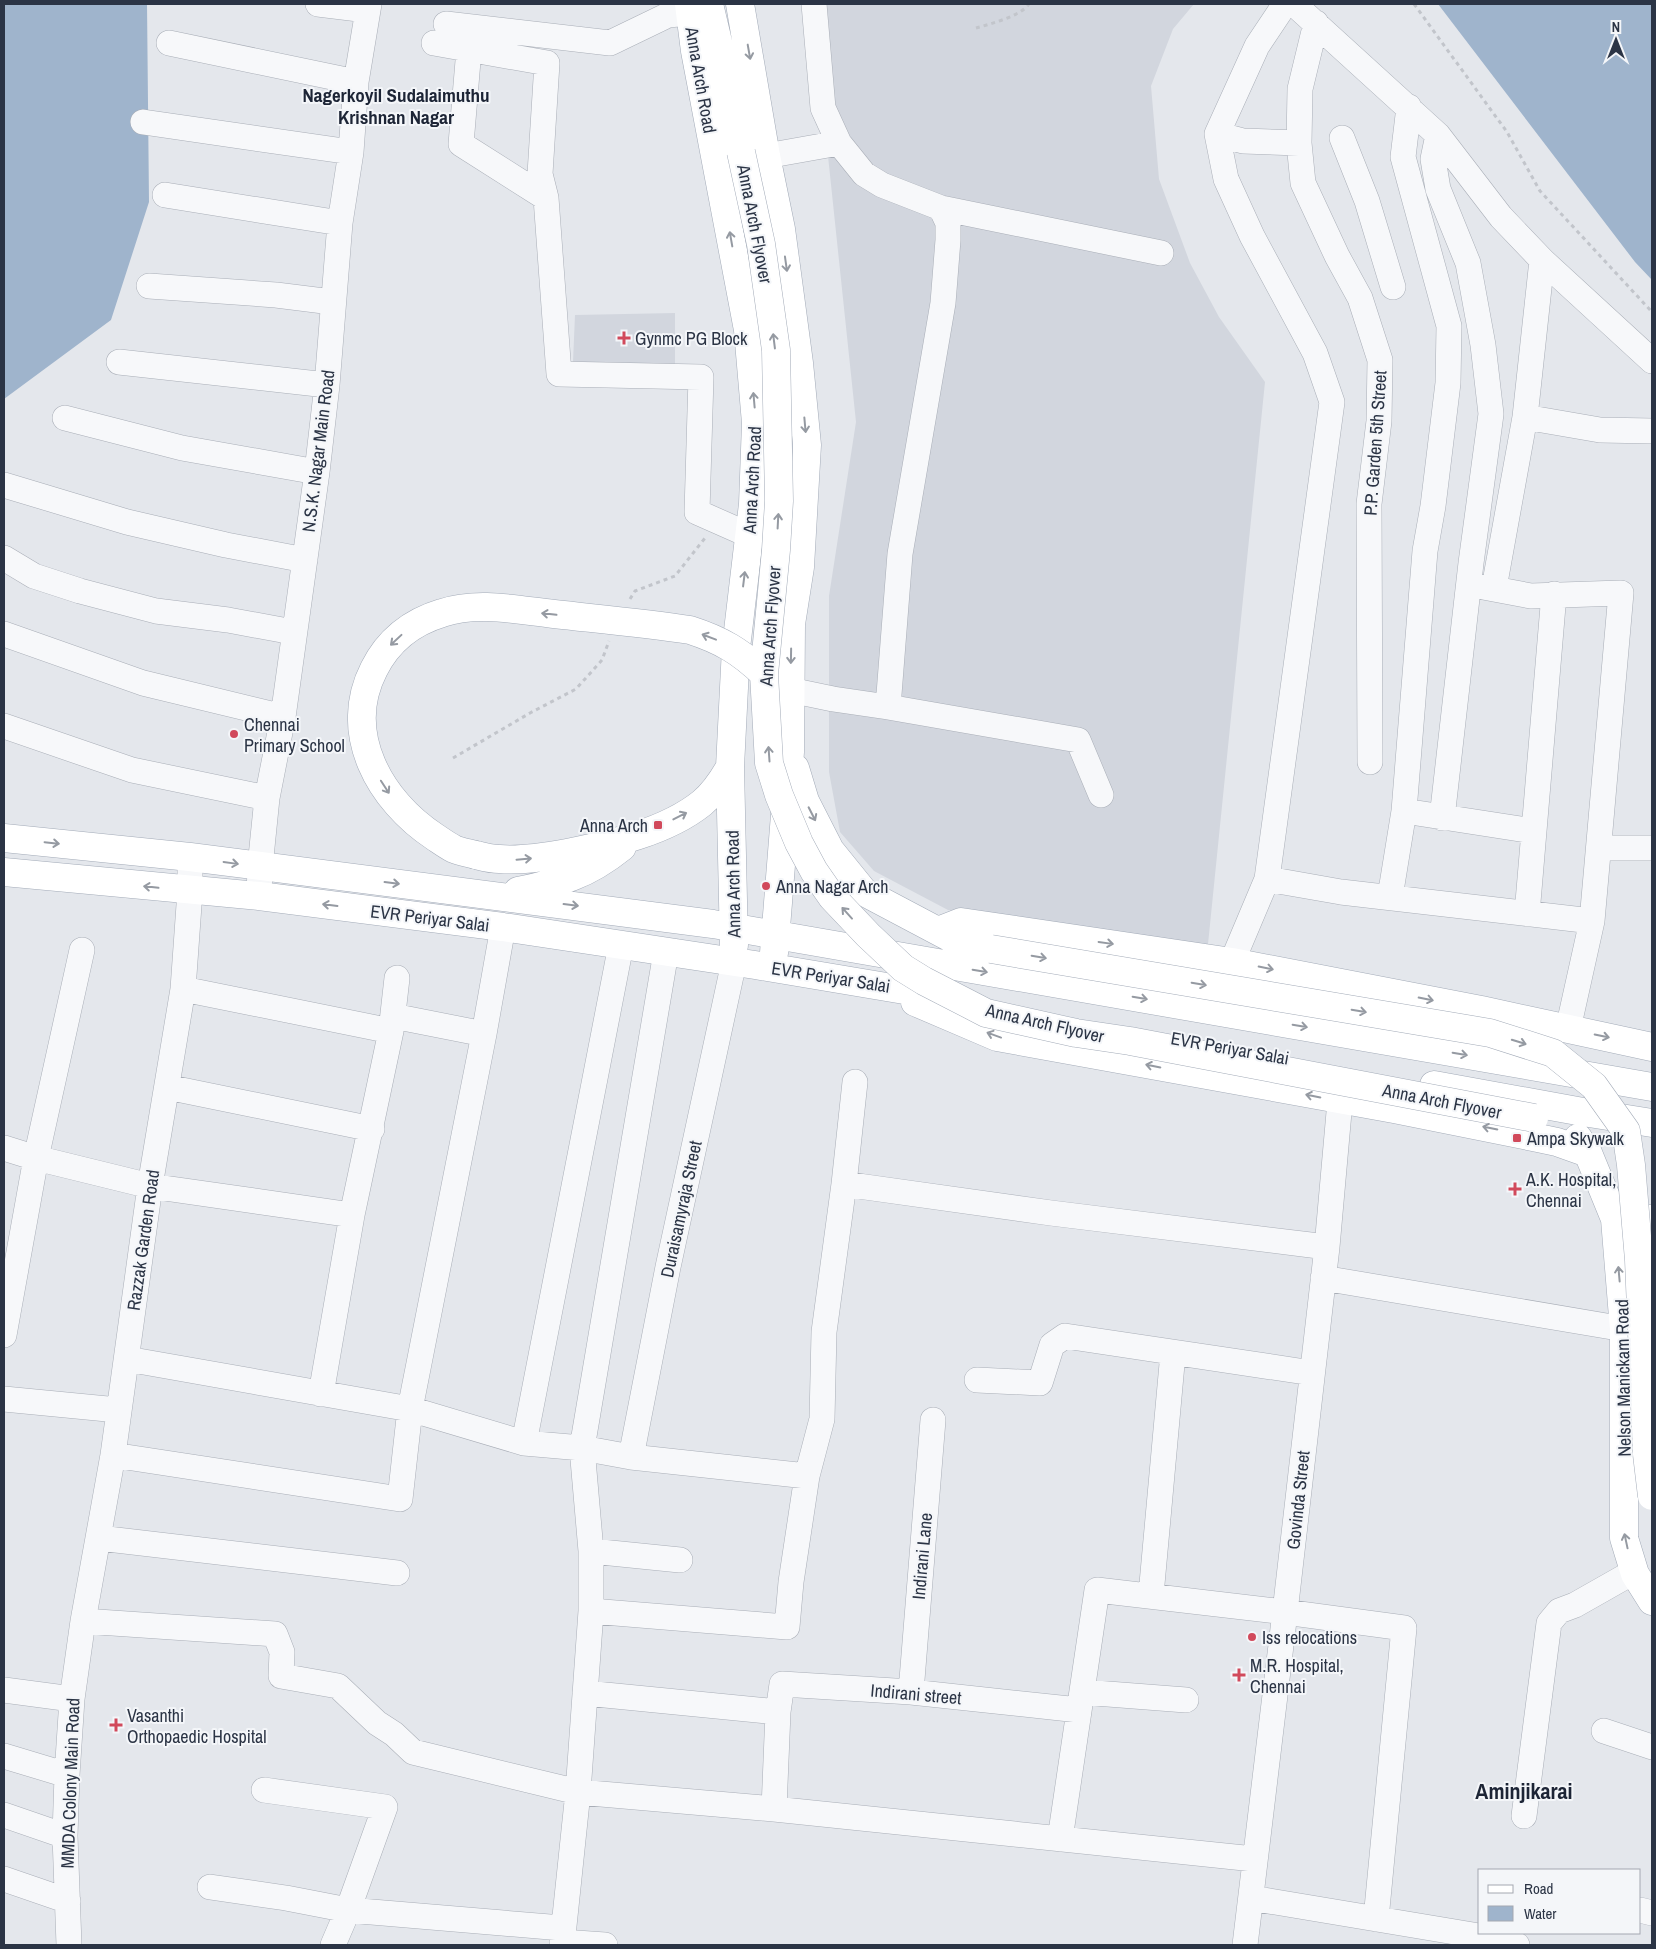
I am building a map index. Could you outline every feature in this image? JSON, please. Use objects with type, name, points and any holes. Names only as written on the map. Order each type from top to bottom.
[{"type":"main road","points":[[740,4],[754,154],[781,229],[799,362],[807,445],[800,567],[791,624],[790,752],[773,968]]},
{"type":"main road","name":"Anna Arch Flyover","points":[[696,7],[727,80],[754,154],[761,244],[776,350],[779,501],[764,674],[770,763],[799,844],[814,871],[832,897],[903,968],[986,1013],[1076,1033],[1130,1040],[1552,1123]]},
{"type":"main road","name":"Anna Arch Road","points":[[696,7],[748,330],[756,423],[753,504],[739,618],[730,768],[734,962]]},
{"type":"main road","points":[[730,768],[716,789],[701,804],[686,814],[631,839],[600,847],[521,859],[498,859],[476,855],[454,849],[417,825],[393,800],[378,776],[365,749],[361,720],[363,700],[369,678],[380,657],[395,639],[419,622],[462,607],[495,608],[690,630],[714,638],[746,657],[764,674]]},
{"type":"main road","points":[[739,618],[791,624]]},
{"type":"main road","points":[[734,689],[790,690]]},
{"type":"main road","points":[[790,752],[805,801],[830,850],[864,892],[938,931],[979,947],[1490,1033],[1553,1053],[1594,1086],[1626,1131],[1631,1166],[1639,1260],[1647,1454],[1652,1496]]},
{"type":"main road","name":"EVR Periyar Salai","points":[[4,838],[190,857],[631,912],[734,927],[1652,1087]]},
{"type":"main road","points":[[494,895],[554,883],[575,876],[607,859],[631,839]]},
{"type":"main road","name":"EVR Periyar Salai","points":[[4,872],[259,896],[503,927],[734,962],[872,984],[1552,1123],[1652,1123]]},
{"type":"main road","points":[[938,931],[960,922],[1232,962],[1481,1010],[1652,1047]]},
{"type":"main road","points":[[934,962],[979,947]]},
{"type":"main road","points":[[872,984],[997,1037],[1340,1101],[1394,1109],[1552,1123]]},
{"type":"main road","name":"Nelson Manickam Road","points":[[1552,1123],[1557,1142],[1588,1153],[1615,1219],[1624,1329],[1624,1538],[1635,1571],[1652,1601]]},
{"type":"main road","points":[[1615,1219],[1652,1219]]},
{"type":"street","points":[[318,4],[368,7]]},
{"type":"street","points":[[814,4],[823,108],[839,143],[864,174],[882,185],[940,208],[1160,253]]},
{"type":"street","points":[[1232,962],[1267,879],[1332,402],[1315,353],[1252,236],[1226,179],[1217,134],[1257,46],[1284,4]]},
{"type":"street","points":[[1294,4],[1438,135],[1501,217],[1542,260],[1652,361]]},
{"type":"street","name":"N.S.K. Nagar Main Road","points":[[259,896],[267,798],[283,717],[316,472],[326,385],[340,223],[351,152],[356,82],[368,7]]},
{"type":"street","points":[[696,7],[668,15],[610,43],[440,34],[469,49],[547,63],[540,174],[546,198],[559,374],[701,377],[697,512],[749,535]]},
{"type":"street","name":"P.P. Garden 5th Street","points":[[1316,23],[1300,88],[1299,143],[1303,183],[1337,256],[1360,298],[1380,360],[1379,421],[1369,504],[1370,762]]},
{"type":"street","points":[[169,43],[356,82]]},
{"type":"street","points":[[469,49],[461,144],[546,198]]},
{"type":"street","points":[[1390,897],[1404,811],[1425,551],[1434,506],[1448,383],[1449,326],[1403,157],[1409,107]]},
{"type":"street","points":[[143,122],[351,152]]},
{"type":"street","points":[[1217,134],[1243,141],[1299,143]]},
{"type":"street","points":[[1438,135],[1433,158],[1438,189],[1468,263],[1483,345],[1491,414],[1482,586]]},
{"type":"street","points":[[1342,138],[1367,201],[1393,286]]},
{"type":"street","points":[[754,154],[839,143]]},
{"type":"street","points":[[165,195],[205,203],[340,223]]},
{"type":"street","points":[[888,707],[900,554],[943,303],[948,223],[940,208]]},
{"type":"street","points":[[1442,818],[1482,586],[1525,417],[1542,260]]},
{"type":"street","points":[[149,286],[276,295],[332,302]]},
{"type":"street","points":[[119,362],[326,385]]},
{"type":"street","points":[[1525,417],[1600,430],[1652,431]]},
{"type":"street","points":[[65,418],[182,448],[316,472]]},
{"type":"street","points":[[4,485],[127,522],[226,545],[305,560]]},
{"type":"street","points":[[4,558],[34,576],[90,594],[156,611],[228,620],[293,632]]},
{"type":"street","points":[[1482,586],[1531,596],[1621,593],[1592,921],[1568,1029]]},
{"type":"street","points":[[1527,914],[1554,594]]},
{"type":"street","points":[[4,634],[143,683],[283,717]]},
{"type":"street","points":[[790,690],[833,699],[1078,740],[1101,795]]},
{"type":"street","points":[[4,726],[132,770],[267,798]]},
{"type":"street","points":[[1404,811],[1533,830]]},
{"type":"street","points":[[1599,848],[1652,848]]},
{"type":"street","name":"Razzak Garden Road","points":[[83,1621],[100,1538],[118,1410],[128,1359],[150,1186],[183,989],[190,891],[190,857]]},
{"type":"street","points":[[1267,879],[1341,892],[1592,921]]},
{"type":"street","points":[[113,1455],[400,1499],[410,1409],[484,1034],[503,927]]},
{"type":"street","points":[[524,1443],[621,945]]},
{"type":"street","points":[[4,1335],[36,1158],[82,950]]},
{"type":"street","points":[[562,1938],[578,1792],[591,1611],[591,1552],[582,1448],[666,952]]},
{"type":"street","name":"Duraisamyraja Street","points":[[631,1457],[668,1267],[734,962]]},
{"type":"street","points":[[321,1394],[352,1215],[372,1128],[392,1024],[397,978]]},
{"type":"street","points":[[183,989],[392,1024],[484,1034]]},
{"type":"street","points":[[591,1611],[787,1627],[791,1582],[807,1476],[822,1419],[824,1332],[844,1184],[854,1082]]},
{"type":"street","points":[[167,1087],[372,1128]]},
{"type":"street","name":"Govinda Street","points":[[1245,1945],[1327,1247],[1340,1101]]},
{"type":"street","points":[[4,1148],[36,1158],[150,1186],[352,1215]]},
{"type":"street","points":[[844,1184],[1051,1213],[1327,1247]]},
{"type":"street","points":[[1323,1278],[1624,1329]]},
{"type":"street","points":[[977,1380],[1040,1383],[1052,1345],[1065,1336],[1312,1373]]},
{"type":"street","points":[[1151,1595],[1174,1353]]},
{"type":"street","points":[[128,1359],[410,1409],[524,1443],[582,1448],[631,1457],[807,1476]]},
{"type":"street","points":[[4,1399],[118,1410]]},
{"type":"street","name":"Indirani Lane","points":[[911,1692],[933,1420]]},
{"type":"street","points":[[100,1538],[397,1573]]},
{"type":"street","points":[[591,1552],[680,1560]]},
{"type":"street","points":[[1524,1816],[1549,1623],[1559,1611],[1574,1605],[1635,1571]]},
{"type":"street","points":[[1060,1839],[1097,1590],[1151,1595],[1404,1628],[1376,1919]]},
{"type":"street","points":[[83,1621],[275,1634],[282,1652],[281,1676],[338,1686],[377,1723],[394,1734],[413,1752],[578,1792],[774,1809],[1254,1859]]},
{"type":"street","name":"MMDA Colony Main Road","points":[[69,1945],[65,1836],[67,1775],[72,1699],[83,1621]]},
{"type":"street","name":"Indirani street","points":[[774,1809],[778,1712],[782,1684],[1080,1701],[1186,1700]]},
{"type":"street","points":[[4,1690],[72,1699]]},
{"type":"street","points":[[585,1693],[778,1712]]},
{"type":"street","points":[[1604,1731],[1652,1747]]},
{"type":"street","points":[[4,1756],[67,1775]]},
{"type":"street","points":[[264,1790],[384,1807],[348,1910],[333,1945]]},
{"type":"street","points":[[4,1814],[65,1836]]},
{"type":"street","points":[[4,1879],[68,1900]]},
{"type":"street","points":[[210,1887],[286,1898],[348,1910],[605,1945]]},
{"type":"street","points":[[1251,1898],[1376,1919],[1491,1942],[1517,1945]]},
{"type":"path","points":[[976,28],[1002,20],[1026,8],[1029,4]]},
{"type":"path","points":[[1414,4],[1507,132],[1540,191],[1652,312]]},
{"type":"path","points":[[626,607],[635,591],[675,576],[718,522]]},
{"type":"path","points":[[454,758],[530,713],[576,689],[602,660],[610,639]]},
{"type":"shaded area","points":[[805,4],[1194,4],[1173,29],[1151,86],[1159,179],[1190,263],[1219,317],[1265,382],[1207,954],[948,910],[874,871],[840,832],[829,772],[829,596],[856,422],[828,156]]},
{"type":"shaded area","name":"Gynmc PG Block","points":[[675,313],[675,365],[573,362],[575,315]]},
{"type":"water","points":[[4,4],[147,4],[149,202],[111,320],[4,399]]},
{"type":"water","points":[[1438,4],[1650,4],[1652,6],[1652,280],[1635,262]]},
{"type":"place","name":"Gynmc PG Block","points":[[624,338]]},
{"type":"place","name":"Chennai Primary School","points":[[234,734]]},
{"type":"place","name":"Anna Arch","points":[[658,825]]},
{"type":"place","name":"Anna Nagar Arch","points":[[766,886]]},
{"type":"place","name":"Ampa Skywalk","points":[[1517,1138]]},
{"type":"place","name":"A.K. Hospital, Chennai","points":[[1515,1189]]},
{"type":"place","name":"Iss relocations","points":[[1252,1637]]},
{"type":"place","name":"M.R. Hospital, Chennai","points":[[1239,1675]]},
{"type":"place","name":"Vasanthi Orthopaedic Hospital","points":[[116,1725]]},
{"type":"district","name":"Nagerkoyil Sudalaimuthu Krishnan Nagar","points":[[396,106]]},
{"type":"district","name":"Aminjikarai","points":[[1524,1791]]}]
